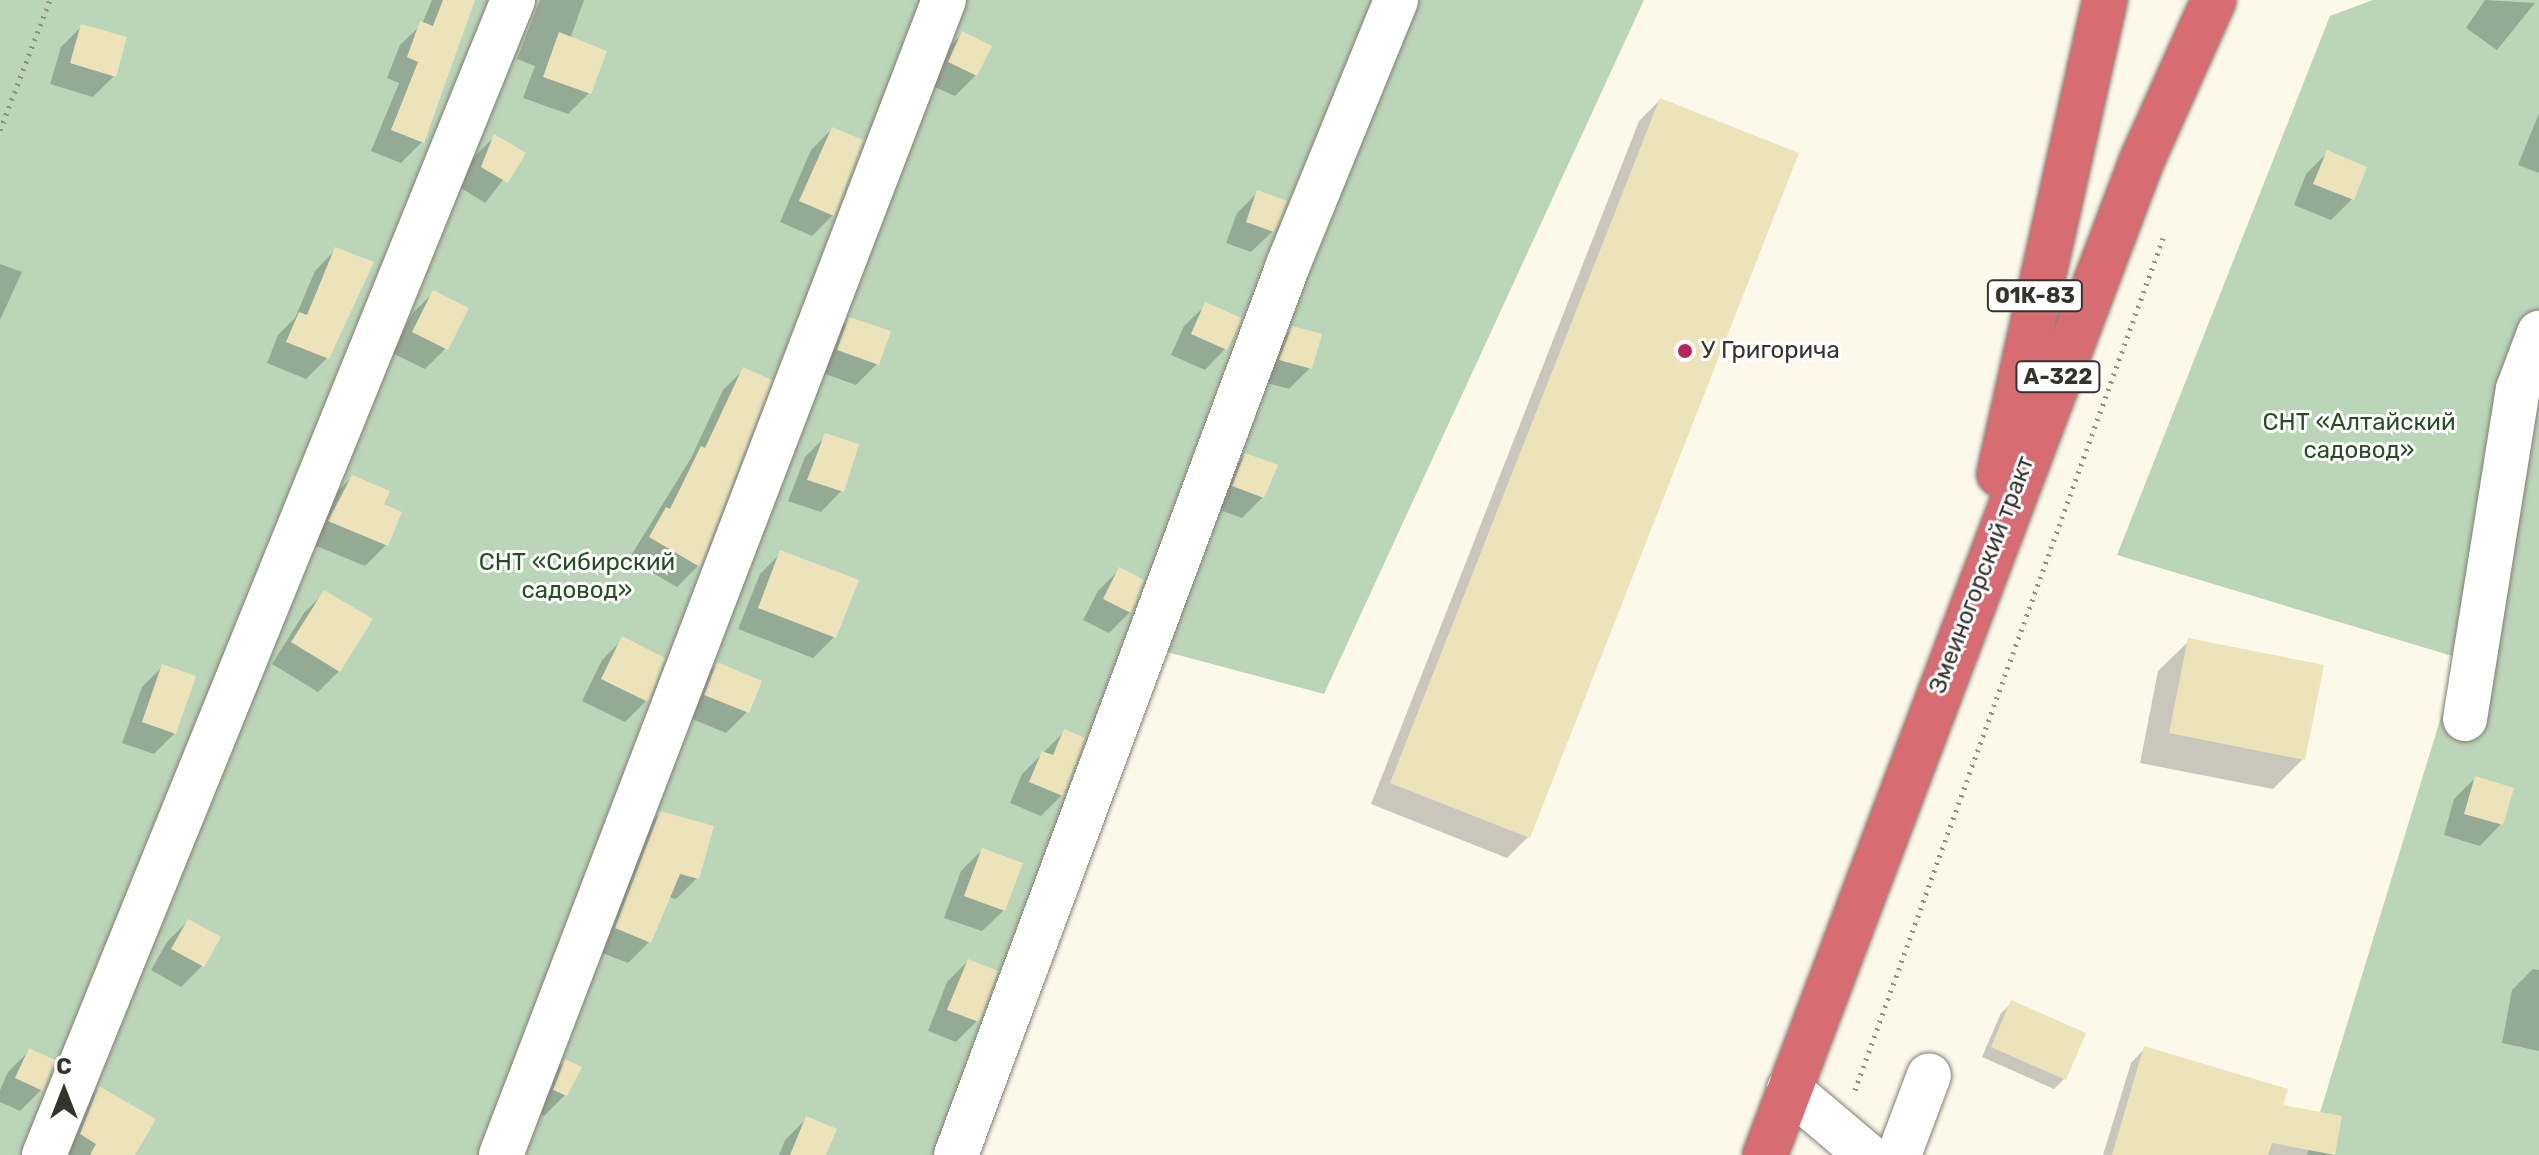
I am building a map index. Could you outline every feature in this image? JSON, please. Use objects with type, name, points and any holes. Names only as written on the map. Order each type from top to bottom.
[{"type":"highway","name":"01К-83","points":[[1974,595],[2031,312],[2105,0]]},
{"type":"highway","points":[[2031,312],[2128,0]]},
{"type":"highway","points":[[2142,160],[2189,0]]},
{"type":"highway","name":"Змеиногорский тракт","points":[[1765,1155],[1974,595],[2142,160],[2214,0]]},
{"type":"lane","points":[[44,1155],[513,0]]},
{"type":"lane","points":[[501,1155],[944,0]]},
{"type":"lane","points":[[956,1155],[1288,265],[1396,0]]},
{"type":"lane","points":[[2465,719],[2518,389],[2539,333]]},
{"type":"lane","points":[[1899,1155],[1929,1075]]},
{"type":"lane","points":[[1789,1089],[1853,1144]]},
{"type":"path","points":[[0,130],[50,0]]},
{"type":"path","points":[[1853,1144],[2169,224]]},
{"type":"green space","name":"СНТ «Сибирский садовод»","points":[[0,0],[1644,0],[1324,694],[1167,652],[975,1155],[0,1155]]},
{"type":"green space","name":"СНТ «Алтайский садовод»","points":[[2373,0],[2539,0],[2539,1155],[2307,1155],[2459,658],[2117,555],[2330,16]]},
{"type":"building","points":[[443,0],[475,0],[424,143],[391,130],[418,62],[407,57],[420,21],[433,26]]},
{"type":"building","points":[[81,24],[127,37],[116,77],[70,63]]},
{"type":"building","points":[[962,31],[992,46],[977,76],[948,62]]},
{"type":"building","points":[[559,32],[607,51],[591,94],[543,77]]},
{"type":"building","points":[[1660,98],[1799,153],[1530,838],[1390,783]]},
{"type":"building","points":[[832,127],[863,140],[834,216],[799,201]]},
{"type":"building","points":[[494,134],[526,153],[508,183],[481,167]]},
{"type":"building","points":[[2327,150],[2367,167],[2354,200],[2313,184]]},
{"type":"building","points":[[1257,190],[1287,201],[1274,232],[1246,222]]},
{"type":"building","points":[[335,247],[374,262],[329,359],[286,342],[299,312],[307,315]]},
{"type":"building","points":[[433,290],[469,308],[448,350],[412,332]]},
{"type":"building","points":[[1205,302],[1242,318],[1227,350],[1191,334]]},
{"type":"building","points":[[849,317],[891,331],[879,365],[837,350]]},
{"type":"building","points":[[1292,326],[1322,334],[1312,369],[1279,360]]},
{"type":"building","points":[[743,367],[772,380],[700,567],[649,537],[666,507],[670,509],[701,446],[705,448]]},
{"type":"building","points":[[825,433],[859,444],[844,492],[807,480]]},
{"type":"building","points":[[1245,453],[1278,465],[1264,498],[1232,486]]},
{"type":"building","points":[[352,475],[390,491],[384,504],[402,512],[388,546],[328,521]]},
{"type":"building","points":[[780,550],[859,580],[836,638],[758,608]]},
{"type":"building","points":[[1119,567],[1144,580],[1131,613],[1103,599]]},
{"type":"building","points":[[324,590],[373,619],[340,672],[291,642]]},
{"type":"building","points":[[622,636],[665,658],[648,702],[601,679]]},
{"type":"building","points":[[2188,638],[2324,665],[2305,760],[2169,733]]},
{"type":"building","points":[[717,662],[762,681],[749,713],[704,695]]},
{"type":"building","points":[[162,664],[196,676],[176,734],[142,722]]},
{"type":"building","points":[[1064,729],[1085,738],[1063,796],[1029,782],[1042,751],[1053,755]]},
{"type":"building","points":[[2475,776],[2514,788],[2503,825],[2464,814]]},
{"type":"building","points":[[660,811],[714,826],[699,879],[680,874],[651,943],[615,928]]},
{"type":"building","points":[[982,848],[1023,863],[1005,911],[964,896]]},
{"type":"building","points":[[188,919],[221,937],[204,967],[171,949]]},
{"type":"building","points":[[968,959],[998,971],[979,1022],[947,1010]]},
{"type":"building","points":[[2011,1000],[2086,1033],[2066,1080],[1991,1047]]},
{"type":"building","points":[[2144,1046],[2288,1089],[2283,1105],[2342,1116],[2335,1155],[2272,1143],[2268,1155],[2112,1155]]},
{"type":"building","points":[[29,1048],[55,1060],[43,1091],[15,1078]]},
{"type":"building","points":[[565,1059],[582,1067],[567,1096],[553,1090]]},
{"type":"building","points":[[99,1086],[156,1119],[135,1155],[90,1155],[96,1144],[80,1134]]},
{"type":"building","points":[[806,1116],[837,1129],[826,1155],[790,1155]]},
{"type":"place","name":"У Григорича","points":[[1685,351]]}]
